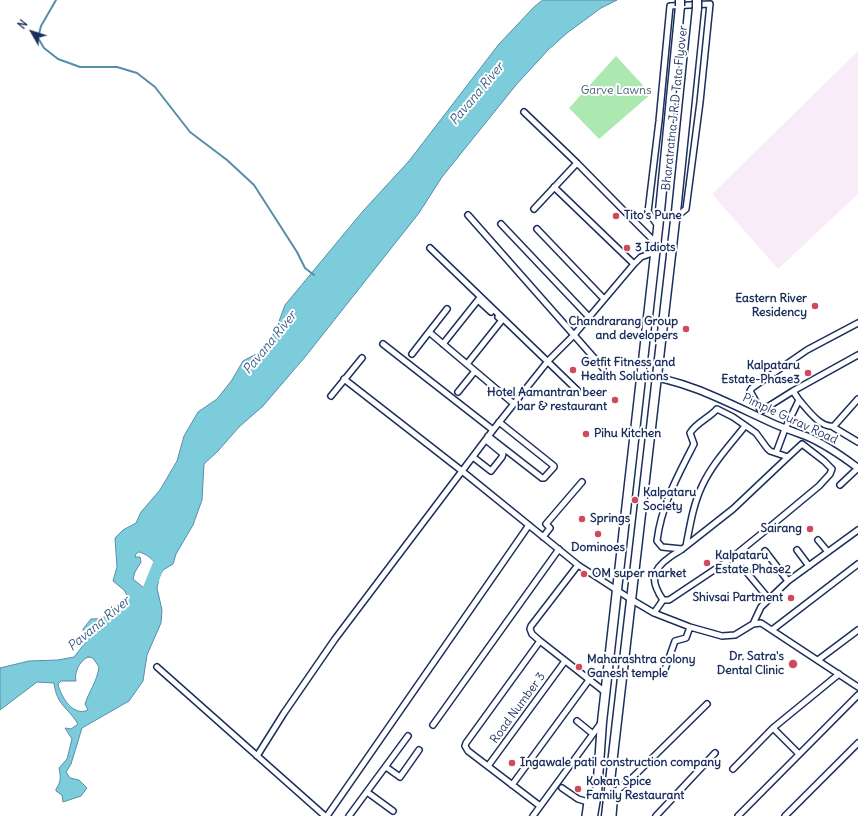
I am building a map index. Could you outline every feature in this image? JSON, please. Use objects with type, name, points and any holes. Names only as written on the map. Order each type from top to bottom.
[{"type":"main road","name":"Bharatratna J.R.D Tata Flyover","points":[[593,816],[597,793],[605,692],[658,226],[680,3]]},
{"type":"main road","name":"Bharatratna J.R.D Tata Flyover","points":[[606,816],[675,218],[697,4]]},
{"type":"main road","points":[[586,816],[588,802],[597,793]]},
{"type":"main road","points":[[608,798],[613,803],[612,816]]},
{"type":"street","points":[[658,226],[648,212],[659,121],[670,6],[710,4],[700,102],[686,209],[675,218]]},
{"type":"street","points":[[524,112],[656,243]]},
{"type":"street","points":[[534,209],[577,163]]},
{"type":"street","points":[[554,187],[634,264]]},
{"type":"street","points":[[468,215],[603,368]]},
{"type":"street","points":[[501,224],[589,317]]},
{"type":"street","points":[[537,229],[604,300]]},
{"type":"street","points":[[430,248],[577,390]]},
{"type":"street","points":[[257,756],[284,713],[335,639],[499,422],[548,361],[574,335],[634,264],[641,257],[655,252]]},
{"type":"street","points":[[443,344],[478,300],[502,320],[467,364]]},
{"type":"street","points":[[412,354],[447,309]]},
{"type":"street","points":[[858,324],[807,350],[752,388],[750,391],[761,411],[793,390],[858,355]]},
{"type":"street","points":[[429,332],[514,404]]},
{"type":"street","points":[[382,344],[493,430]]},
{"type":"street","points":[[331,396],[362,358]]},
{"type":"street","points":[[458,392],[475,371]]},
{"type":"street","name":"Pimple Gurav Road","points":[[641,375],[678,382],[721,399],[824,446],[858,468]]},
{"type":"street","points":[[344,379],[462,471],[578,565],[632,600],[654,613],[690,627],[722,636],[735,635],[753,624],[761,623],[858,687]]},
{"type":"street","points":[[793,390],[799,400],[816,418],[827,426],[833,427],[858,442]]},
{"type":"street","points":[[833,427],[858,399]]},
{"type":"street","points":[[776,454],[785,429],[799,400]]},
{"type":"street","points":[[684,548],[662,547],[657,541],[658,530],[671,487],[694,444],[690,433],[694,427],[713,414],[717,409],[733,417],[756,433],[767,448],[776,454],[788,457]]},
{"type":"street","points":[[487,438],[542,478],[544,478],[554,467],[499,422]]},
{"type":"street","points":[[684,548],[696,500],[702,486],[715,464],[745,426]]},
{"type":"street","points":[[473,457],[491,471],[502,457],[503,454],[487,438]]},
{"type":"street","points":[[654,613],[663,600],[668,600],[729,560],[819,486],[832,472],[832,469],[802,444],[733,509],[660,565],[654,578],[654,585],[663,600]]},
{"type":"street","points":[[840,485],[858,468]]},
{"type":"street","points":[[543,537],[550,528],[546,524],[582,482]]},
{"type":"street","points":[[157,667],[326,816],[529,525]]},
{"type":"street","points":[[753,624],[760,607],[788,581],[858,530]]},
{"type":"street","points":[[818,540],[828,552]]},
{"type":"street","points":[[433,725],[559,549]]},
{"type":"street","points":[[797,550],[809,566]]},
{"type":"street","points":[[764,551],[788,581]]},
{"type":"street","points":[[772,630],[858,564]]},
{"type":"street","points":[[578,565],[530,629],[532,634],[540,641],[605,692]]},
{"type":"street","points":[[744,568],[769,599]]},
{"type":"street","points":[[664,672],[674,641],[686,638],[690,627]]},
{"type":"street","points":[[818,660],[858,630]]},
{"type":"street","points":[[540,641],[465,746],[468,751],[540,806]]},
{"type":"street","name":"Road Number 3","points":[[488,766],[565,661]]},
{"type":"street","points":[[733,769],[773,728],[839,674]]},
{"type":"street","points":[[512,785],[589,680]]},
{"type":"street","points":[[738,816],[858,695]]},
{"type":"street","points":[[608,798],[632,778],[707,704]]},
{"type":"street","points":[[578,721],[593,734]]},
{"type":"street","points":[[533,816],[602,722]]},
{"type":"street","points":[[773,728],[799,754]]},
{"type":"street","points":[[349,816],[408,736]]},
{"type":"street","points":[[785,816],[858,743]]},
{"type":"street","points":[[386,767],[400,777],[419,750]]},
{"type":"street","points":[[656,816],[716,752]]},
{"type":"street","points":[[562,788],[578,799],[588,802]]},
{"type":"street","points":[[367,792],[392,811]]},
{"type":"shaded area","points":[[858,51],[858,194],[778,269],[712,194]]},
{"type":"green space","name":"Garve Lawns","points":[[616,56],[651,94],[599,139],[569,108]]},
{"type":"water","points":[[543,0],[617,0],[601,8],[567,33],[548,50],[516,85],[442,177],[419,213],[305,357],[263,406],[239,427],[218,451],[204,464],[202,500],[193,525],[176,554],[173,564],[163,570],[159,578],[157,588],[162,610],[161,623],[147,655],[143,681],[129,701],[82,728],[71,764],[66,772],[70,778],[79,780],[87,788],[81,796],[63,802],[62,795],[56,791],[56,789],[60,779],[59,768],[67,759],[72,739],[65,728],[71,729],[78,724],[57,697],[54,683],[37,682],[0,710],[0,668],[29,661],[58,660],[74,657],[85,643],[83,629],[91,619],[107,616],[129,599],[124,590],[113,581],[117,567],[115,538],[123,530],[136,523],[141,512],[160,490],[177,461],[184,436],[198,412],[217,399],[232,380],[243,361],[258,353],[275,332],[285,305],[363,211],[409,161],[499,44],[534,7]],"holes":[[[139,552],[150,558],[156,566],[152,581],[144,588],[133,579],[141,562],[140,557],[135,557]],[[88,657],[93,658],[99,667],[98,672],[85,704],[88,710],[77,711],[65,700],[58,684],[61,681],[76,681],[78,668],[82,661]]]},
{"type":"waterway","points":[[56,0],[41,26],[38,38],[44,48],[58,59],[80,67],[117,67],[137,73],[155,87],[190,132],[227,160],[254,185],[297,252],[305,268],[314,275]]},
{"type":"waterway","name":"Pavana River","points":[[145,598],[160,561]]},
{"type":"place","name":"Tito's Pune","points":[[616,216]]},
{"type":"place","name":"3 Idiots","points":[[627,248]]},
{"type":"place","name":"Eastern River Residency","points":[[815,306]]},
{"type":"place","name":"Chandrarang Group and developers","points":[[686,329]]},
{"type":"place","name":"Getfit Fitness and Health Solutions","points":[[573,370]]},
{"type":"place","name":"Kalpataru Estate-Phase3","points":[[808,373]]},
{"type":"place","name":"Hotel Aamantran beer bar & restaurant","points":[[615,400]]},
{"type":"place","name":"Pihu Kitchen","points":[[586,434]]},
{"type":"place","name":"Kalpataru Society","points":[[635,500]]},
{"type":"place","name":"Springs","points":[[582,519]]},
{"type":"place","name":"Sairang","points":[[810,529]]},
{"type":"place","name":"Dominoes","points":[[598,534]]},
{"type":"place","name":"Kalpataru Estate Phase2","points":[[707,563]]},
{"type":"place","name":"OM super market","points":[[584,574]]},
{"type":"place","name":"Shivsai Partment","points":[[791,598]]},
{"type":"place","name":"Dr. Satra's Dental Clinic","points":[[793,664]]},
{"type":"place","name":"Maharashtra colony Ganesh temple","points":[[579,667]]},
{"type":"place","name":"Ingawale patil construction company","points":[[512,763]]},
{"type":"place","name":"Kokan Spice Family Restaurant","points":[[578,789]]}]
